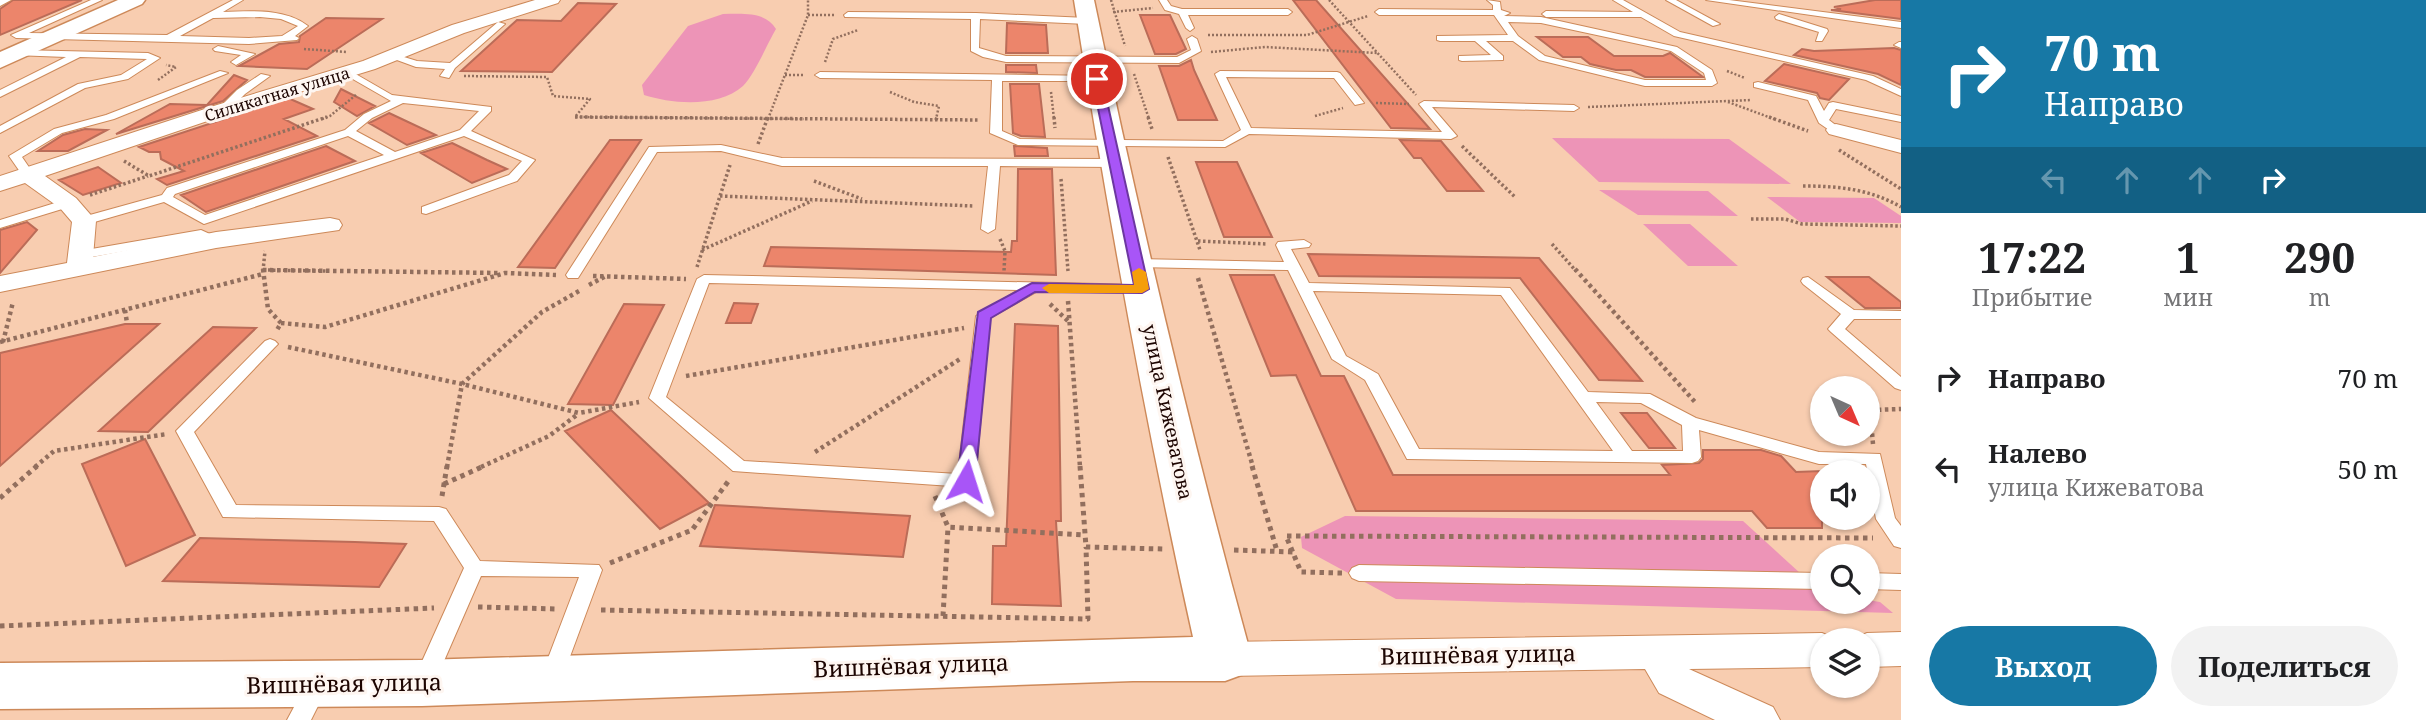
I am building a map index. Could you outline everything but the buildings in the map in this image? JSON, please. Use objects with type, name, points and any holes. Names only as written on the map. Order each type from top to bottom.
[{"type":"main road","points":[[9,57],[135,0]]},
{"type":"main road","name":"улица Кижеватова","points":[[1085,10],[1112,152],[1198,550],[1225,659]]},
{"type":"main road","name":"Вишнёвая улица","points":[[0,686],[308,703],[422,683],[1133,659],[1225,659]]},
{"type":"street","name":"Силикатная улица","points":[[0,184],[224,109],[347,72],[370,74],[391,56],[458,29],[552,0]]},
{"type":"street","points":[[1832,133],[1901,147]]},
{"type":"street","points":[[29,176],[68,203],[84,221],[79,261]]},
{"type":"street","points":[[9,282],[79,261],[330,225]]},
{"type":"street","points":[[1880,650],[1901,649]]},
{"type":"street","name":"Вишнёвая улица","points":[[1225,659],[1810,650]]},
{"type":"street","points":[[1656,652],[1674,681],[1758,720]]},
{"type":"lane","points":[[0,3],[7,0]]},
{"type":"lane","points":[[98,0],[16,36],[249,41],[290,38],[304,26],[291,18],[275,15],[211,15]]},
{"type":"lane","points":[[172,39],[239,0]]},
{"type":"lane","points":[[1163,0],[1168,8],[1182,12],[1288,12]]},
{"type":"lane","points":[[1452,0],[1465,13]]},
{"type":"lane","points":[[1379,12],[1465,13],[1500,16],[1541,20],[1674,49],[1709,72],[1712,83],[1645,83],[1542,58],[1515,37],[1500,16],[1497,4],[1491,0]]},
{"type":"lane","points":[[1617,0],[1677,34],[1868,78],[1901,93]]},
{"type":"lane","points":[[1670,0],[1716,24]]},
{"type":"lane","points":[[1710,0],[1901,25]]},
{"type":"lane","points":[[1765,0],[1779,3]]},
{"type":"lane","points":[[1793,0],[1820,6]]},
{"type":"lane","points":[[1740,5],[1824,31],[1819,39]]},
{"type":"lane","points":[[848,15],[976,16],[1085,10]]},
{"type":"lane","points":[[820,75],[1049,78],[1097,69],[1130,59],[1179,60],[1196,51],[1182,12]]},
{"type":"lane","points":[[1500,16],[1642,15]]},
{"type":"lane","points":[[976,16],[974,49],[986,55],[1097,69]]},
{"type":"lane","points":[[446,76],[452,66],[501,24]]},
{"type":"lane","points":[[1440,38],[1515,37]]},
{"type":"lane","points":[[1462,58],[1500,58],[1477,38]]},
{"type":"lane","points":[[172,39],[182,45],[250,54],[236,62]]},
{"type":"lane","points":[[0,94],[79,54]]},
{"type":"lane","points":[[0,130],[82,86],[124,77],[155,58],[79,54],[9,57]]},
{"type":"lane","points":[[391,56],[416,64],[452,66]]},
{"type":"lane","points":[[29,176],[15,156],[58,131],[110,117],[223,73]]},
{"type":"lane","points":[[166,198],[204,220],[464,132],[487,108],[389,97],[370,74]]},
{"type":"lane","points":[[1247,131],[1220,74],[1337,75],[1359,103]]},
{"type":"lane","points":[[224,109],[241,92],[265,76]]},
{"type":"lane","points":[[997,78],[996,133],[1018,142],[1057,143],[1112,152]]},
{"type":"lane","points":[[1758,85],[1812,98],[1832,133]]},
{"type":"lane","points":[[84,221],[166,198],[171,191],[349,132],[368,116],[402,100]]},
{"type":"lane","points":[[1424,104],[1574,108]]},
{"type":"lane","points":[[1424,104],[1451,136]]},
{"type":"lane","points":[[1832,133],[1833,105],[1901,119]]},
{"type":"lane","points":[[573,275],[653,149],[722,148],[782,162],[1060,163],[1163,142],[1225,145],[1247,131],[1451,136]]},
{"type":"lane","points":[[349,132],[393,155]]},
{"type":"lane","points":[[426,210],[513,178],[529,160],[464,132]]},
{"type":"lane","points":[[1018,142],[1018,163]]},
{"type":"lane","points":[[988,229],[993,163]]},
{"type":"lane","points":[[0,224],[68,203]]},
{"type":"lane","points":[[1304,244],[1283,244],[1340,359],[1372,377],[1413,455],[1692,457],[1690,422]]},
{"type":"lane","points":[[1032,288],[983,316],[966,481],[739,467],[657,398],[699,279],[1032,288],[1067,289],[1194,264],[1293,266]]},
{"type":"lane","points":[[1808,281],[1850,314],[1901,315]]},
{"type":"lane","points":[[1304,287],[1505,291],[1627,457]]},
{"type":"lane","points":[[1850,314],[1836,329],[1901,385]]},
{"type":"lane","points":[[270,344],[185,431],[230,512],[439,514],[474,568]]},
{"type":"lane","points":[[1583,397],[1644,398],[1690,422],[1819,458],[1874,458],[1892,504],[1886,519],[1900,540]]},
{"type":"lane","points":[[474,568],[592,570],[552,679]]},
{"type":"lane","points":[[422,683],[474,568]]},
{"type":"lane","points":[[1359,573],[1810,580]]},
{"type":"lane","points":[[1880,581],[1901,582]]},
{"type":"path","points":[[754,155],[808,15],[808,0]]},
{"type":"path","points":[[1111,0],[1153,134],[1163,142],[1201,249]]},
{"type":"path","points":[[1329,0],[1424,104]]},
{"type":"path","points":[[1122,10],[1142,9]]},
{"type":"path","points":[[1204,35],[1307,35],[1351,24],[1379,12]]},
{"type":"path","points":[[808,15],[848,15]]},
{"type":"path","points":[[820,75],[832,39],[899,16]]},
{"type":"path","points":[[1239,27],[1244,36]]},
{"type":"path","points":[[1196,51],[1224,52],[1265,47],[1378,53]]},
{"type":"path","points":[[68,203],[330,116],[370,74],[343,51],[302,49]]},
{"type":"path","points":[[446,76],[547,77],[553,96],[590,99],[575,117],[996,121]]},
{"type":"path","points":[[870,76],[902,99],[922,105],[939,106],[936,120]]},
{"type":"path","points":[[1049,78],[1057,143]]},
{"type":"path","points":[[1574,108],[1764,99]]},
{"type":"path","points":[[1723,101],[1804,128],[1815,135]]},
{"type":"path","points":[[1359,103],[1424,104]]},
{"type":"path","points":[[1832,133],[1901,189]]},
{"type":"path","points":[[1451,136],[1516,198]]},
{"type":"path","points":[[104,150],[149,176]]},
{"type":"path","points":[[505,273],[325,327],[281,323],[268,309],[262,270],[505,273],[699,279],[702,250],[734,151]]},
{"type":"path","points":[[1060,163],[1086,547],[1293,552]]},
{"type":"path","points":[[814,181],[867,202]]},
{"type":"path","points":[[1803,186],[1846,187],[1889,200],[1901,207]]},
{"type":"path","points":[[720,196],[990,206]]},
{"type":"path","points":[[702,250],[816,200]]},
{"type":"path","points":[[1751,219],[1785,219],[1802,224],[1901,226]]},
{"type":"path","points":[[1002,241],[1005,251]]},
{"type":"path","points":[[1198,241],[1283,244]]},
{"type":"path","points":[[1552,244],[1720,430]]},
{"type":"path","points":[[1194,264],[1277,551]]},
{"type":"path","points":[[9,282],[2,342],[263,274]]},
{"type":"path","points":[[439,514],[462,384],[542,312],[606,276]]},
{"type":"path","points":[[125,310],[127,323]]},
{"type":"path","points":[[281,323],[270,344],[462,384],[579,413],[657,398]]},
{"type":"path","points":[[664,380],[982,324]]},
{"type":"path","points":[[788,470],[980,346]]},
{"type":"path","points":[[1874,458],[1870,410],[1901,409]]},
{"type":"path","points":[[444,484],[549,436],[579,413]]},
{"type":"path","points":[[0,498],[54,451],[185,431]]},
{"type":"path","points":[[592,570],[692,530],[739,467]]},
{"type":"path","points":[[928,479],[948,527],[943,616]]},
{"type":"path","points":[[948,527],[1085,535]]},
{"type":"path","points":[[1359,573],[1301,572],[1286,536],[1900,540]]},
{"type":"shaded area","points":[[723,14],[759,16],[776,29],[743,86],[733,93],[709,101],[681,102],[644,95],[642,85],[688,26]]},
{"type":"shaded area","points":[[1552,138],[1729,139],[1791,184],[1599,182]]},
{"type":"shaded area","points":[[1599,190],[1708,191],[1738,216],[1638,215]]},
{"type":"shaded area","points":[[1767,197],[1874,198],[1901,216],[1901,223],[1800,222]]},
{"type":"shaded area","points":[[1643,224],[1690,224],[1738,266],[1688,266]]},
{"type":"shaded area","points":[[1345,516],[1743,521],[1810,582],[1810,611],[1396,599],[1302,548],[1301,537]]},
{"type":"shaded area","points":[[1880,602],[1893,613],[1880,613]]},
{"type":"slow traffic","points":[[1049,288],[1142,289],[1139,272]]},
{"type":"route","points":[[966,481],[983,316],[1032,288],[1142,289],[1097,79]]}]
